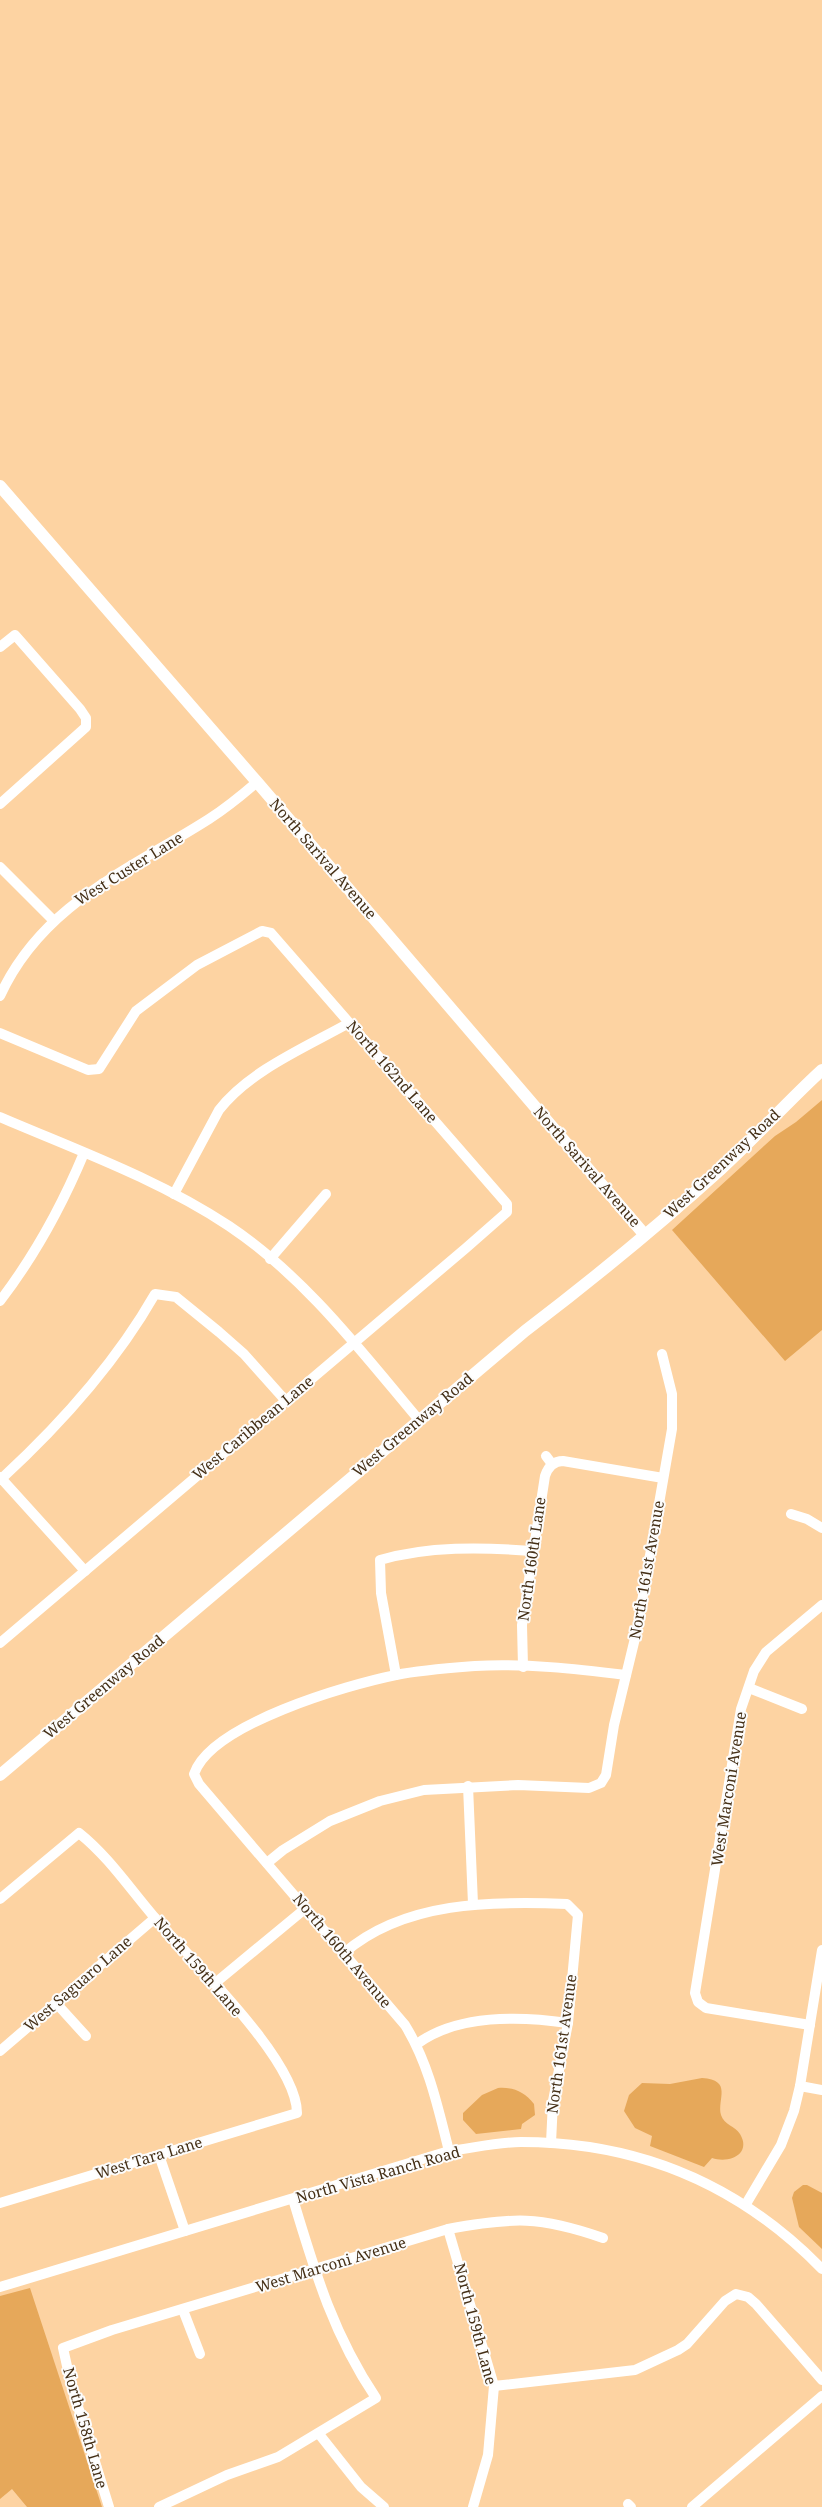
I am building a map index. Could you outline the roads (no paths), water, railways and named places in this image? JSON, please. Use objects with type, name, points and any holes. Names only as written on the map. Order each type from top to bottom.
[{"type":"main road","name":"North Sarival Avenue","points":[[0,486],[258,782],[644,1234]]},
{"type":"main road","name":"West Greenway Road","points":[[0,1775],[419,1420],[722,1168],[822,1070]]},
{"type":"street","points":[[0,647],[15,635],[86,718],[86,727],[0,804]]},
{"type":"street","name":"West Custer Lane","points":[[0,996],[23,958],[53,920],[109,878],[209,820],[258,782]]},
{"type":"street","points":[[0,867],[53,920]]},
{"type":"street","name":"North 162nd Lane","points":[[0,1033],[88,1070],[99,1069],[136,1011],[197,965],[262,931],[271,933],[507,1204],[507,1212]]},
{"type":"street","points":[[174,1194],[219,1110],[228,1098],[251,1079],[349,1023]]},
{"type":"street","points":[[0,1117],[174,1194],[229,1226],[270,1258],[306,1291],[354,1343],[419,1420]]},
{"type":"street","points":[[0,1301],[23,1270],[51,1225],[84,1153]]},
{"type":"street","points":[[270,1258],[326,1194]]},
{"type":"street","name":"West Caribbean Lane","points":[[0,1643],[507,1212]]},
{"type":"street","points":[[85,1571],[0,1479],[76,1403],[136,1326],[155,1294],[176,1297],[218,1332],[261,1372],[285,1400]]},
{"type":"street","name":"North 161st Avenue","points":[[468,1786],[542,1784],[589,1788],[601,1784],[606,1774],[663,1478],[673,1415],[670,1382],[662,1354]]},
{"type":"street","name":"North 160th Lane","points":[[523,1667],[522,1625],[532,1551],[549,1460],[663,1478]]},
{"type":"street","points":[[791,1514],[808,1519],[822,1528]]},
{"type":"street","points":[[532,1551],[476,1548],[400,1554],[380,1560],[381,1592],[396,1675],[476,1666],[580,1669],[626,1675]]},
{"type":"street","name":"West Marconi Avenue","points":[[810,2025],[706,2008],[698,2002],[695,1993],[742,1709],[754,1671],[766,1652],[822,1605]]},
{"type":"street","name":"North 160th Avenue","points":[[396,1675],[271,1713],[228,1737],[198,1763],[194,1774],[199,1784],[405,2025],[417,2044],[429,2074],[450,2152]]},
{"type":"street","points":[[749,1688],[802,1709]]},
{"type":"street","points":[[267,1863],[283,1850],[330,1821],[380,1801],[424,1790],[468,1786],[473,1904],[417,1916],[363,1939],[344,1953]]},
{"type":"street","name":"North 159th Lane","points":[[0,1899],[79,1832],[97,1848],[155,1918],[266,2043],[286,2074],[297,2099],[297,2113]]},
{"type":"street","name":"North 161st Avenue","points":[[473,1904],[520,1902],[567,1904],[578,1915],[568,2024],[552,2113],[551,2143]]},
{"type":"street","points":[[214,1984],[306,1908]]},
{"type":"street","name":"West Saguaro Lane","points":[[0,2051],[155,1918]]},
{"type":"street","points":[[746,2204],[781,2145],[800,2086],[822,1950]]},
{"type":"street","points":[[56,2003],[86,2036]]},
{"type":"street","points":[[417,2044],[430,2034],[466,2024],[535,2018],[568,2024]]},
{"type":"street","points":[[800,2086],[822,2090]]},
{"type":"street","name":"West Tara Lane","points":[[1,2199],[159,2155],[297,2113]]},
{"type":"street","name":"North Vista Ranch Road","points":[[0,2287],[450,2152],[520,2142],[551,2143],[611,2150],[659,2163],[693,2177],[746,2204],[774,2225],[822,2269]]},
{"type":"street","points":[[159,2155],[185,2231]]},
{"type":"street","points":[[159,2507],[227,2475],[278,2457],[376,2398],[343,2343],[323,2297],[293,2199]]},
{"type":"street","name":"West Marconi Avenue","points":[[63,2348],[448,2229],[496,2220],[531,2220],[565,2225],[603,2238]]},
{"type":"street","name":"North 159th Lane","points":[[448,2229],[494,2386],[488,2455],[473,2507]]},
{"type":"street","points":[[494,2386],[635,2370],[687,2344],[725,2302],[736,2294],[748,2297],[756,2304],[822,2380]]},
{"type":"street","points":[[183,2310],[200,2354]]},
{"type":"street","name":"North 158th Lane","points":[[63,2348],[71,2384],[109,2507]]},
{"type":"street","points":[[692,2507],[822,2396]]},
{"type":"street","points":[[319,2434],[356,2481],[384,2507]]}]
